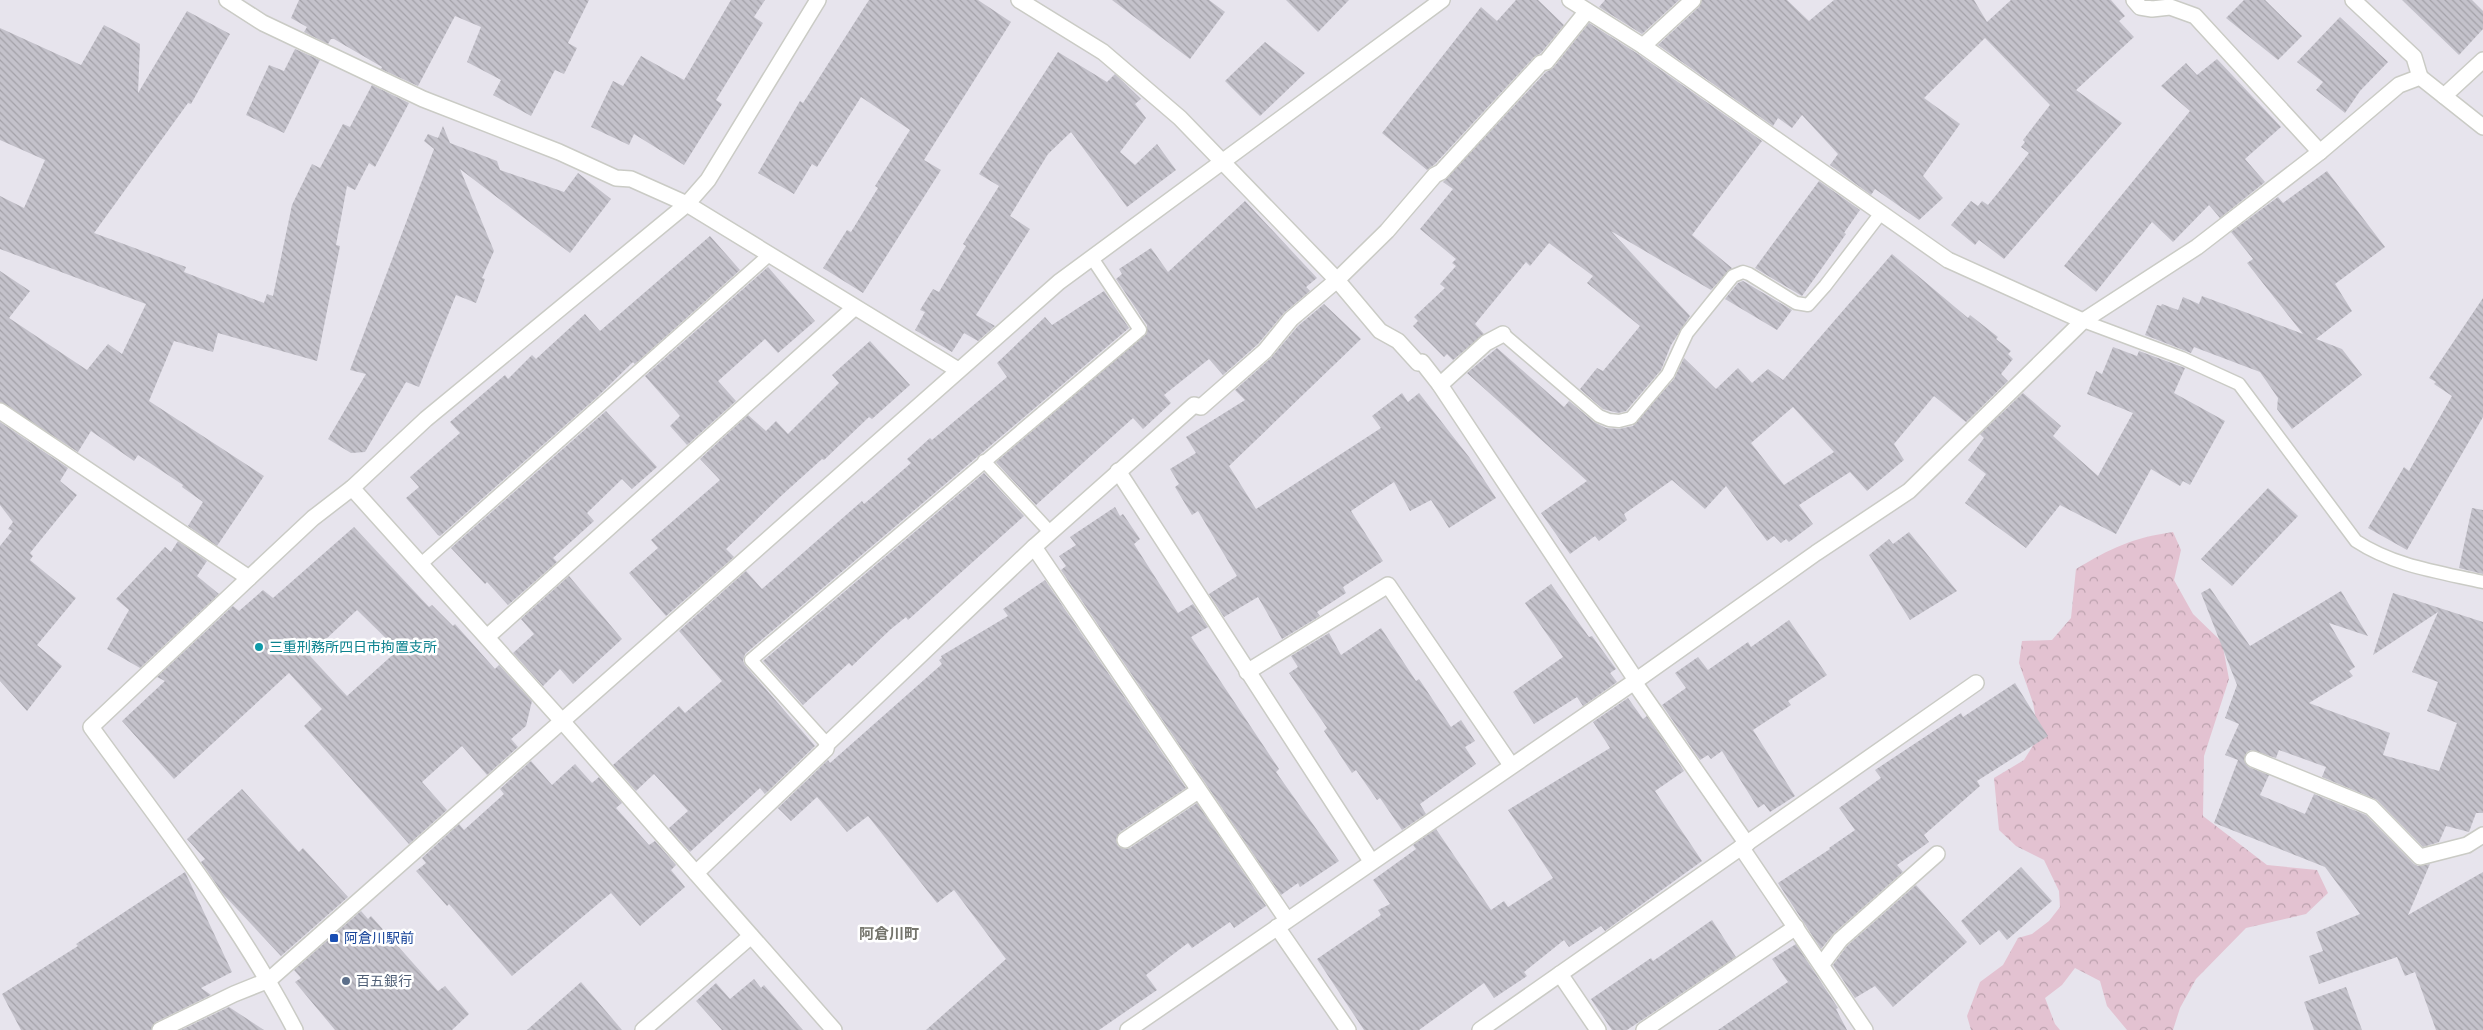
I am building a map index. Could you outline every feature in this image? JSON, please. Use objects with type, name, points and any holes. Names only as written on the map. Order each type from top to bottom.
[{"type":"street","points":[[228,0],[263,23],[423,99],[559,152],[616,178],[631,179],[687,204],[958,370]]},
{"type":"street","points":[[294,1030],[269,980],[186,858],[90,727],[313,518],[352,488],[426,419],[687,204],[708,180],[818,0]]},
{"type":"street","points":[[1019,0],[1103,52],[1180,118],[1338,280],[1380,332],[1398,341],[1418,363],[1422,362],[1440,385],[1865,1030]]},
{"type":"street","points":[[160,1030],[269,980],[1059,282],[1442,0]]},
{"type":"street","points":[[1570,0],[1643,46],[1948,260],[2083,321]]},
{"type":"street","points":[[1643,46],[1693,0]]},
{"type":"street","points":[[2134,0],[2140,7],[2152,9],[2170,7],[2195,16],[2320,152]]},
{"type":"street","points":[[2353,0],[2414,57],[2420,77],[2483,127]]},
{"type":"street","points":[[696,873],[826,749],[827,744],[1050,532],[1194,405],[1201,407],[1265,351],[1291,319],[1338,280],[1387,232],[1435,175],[1441,172],[1541,63],[1546,62],[1586,11]]},
{"type":"street","points":[[2444,96],[2483,60]]},
{"type":"street","points":[[1128,1030],[1635,681],[1816,553],[1909,491],[2083,321],[2197,247],[2320,152],[2399,85],[2420,77]]},
{"type":"street","points":[[487,637],[854,308]]},
{"type":"street","points":[[1440,385],[1486,343],[1503,334]]},
{"type":"street","points":[[0,412],[249,578]]},
{"type":"street","points":[[1118,471],[1371,861]]},
{"type":"street","points":[[352,488],[487,637],[834,1030]]},
{"type":"street","points":[[1034,547],[1198,791],[1348,1030]]},
{"type":"street","points":[[1247,672],[1388,585],[1511,765]]},
{"type":"street","points":[[1480,1030],[1976,683]]},
{"type":"street","points":[[2253,759],[2371,807],[2420,857],[2467,845],[2483,836]]},
{"type":"street","points":[[1125,840],[1198,791]]},
{"type":"street","points":[[1822,964],[1840,940],[1937,854]]},
{"type":"street","points":[[1644,1030],[1796,927]]},
{"type":"street","points":[[643,1030],[751,936]]},
{"type":"street","points":[[1560,974],[1598,1030]]},
{"type":"lane","points":[[1503,334],[1599,416],[1619,422],[1631,418],[1668,374],[1687,333],[1733,276],[1743,272],[1749,274],[1796,303],[1808,305],[1825,286],[1881,213]]},
{"type":"lane","points":[[421,564],[769,255]]},
{"type":"lane","points":[[827,744],[751,660],[1140,330],[1092,258]]},
{"type":"lane","points":[[2083,321],[2182,358],[2239,384],[2356,541],[2374,553],[2403,563],[2483,582]]},
{"type":"lane","points":[[984,461],[1050,532]]},
{"type":"green space","points":[[2173,532],[2181,550],[2174,580],[2193,614],[2222,642],[2229,679],[2204,756],[2203,816],[2267,865],[2317,870],[2328,893],[2306,914],[2246,928],[2196,979],[2180,1008],[2173,1030],[2127,1030],[2107,1006],[2100,981],[2075,968],[2062,985],[2045,998],[2055,1024],[2060,1030],[1971,1030],[1967,1016],[1980,982],[2003,965],[2018,938],[2032,934],[2049,921],[2060,907],[2059,891],[2044,860],[2016,846],[1999,830],[1994,778],[2024,760],[2039,736],[2033,703],[2019,663],[2022,641],[2052,640],[2071,618],[2076,569],[2122,545],[2145,537]]},
{"type":"building","points":[[299,0],[589,0],[568,43],[577,48],[564,74],[555,70],[531,116],[493,95],[501,80],[467,62],[481,27],[455,16],[418,86],[381,69],[382,67],[334,39],[331,39],[328,44],[304,32],[307,27],[291,18]]},
{"type":"building","points":[[731,0],[765,0],[754,17],[763,23],[716,100],[722,104],[684,165],[634,134],[629,145],[591,127],[613,81],[623,86],[641,56],[684,80]]},
{"type":"building","points":[[869,0],[978,0],[1011,22],[924,160],[941,170],[863,293],[823,268],[847,230],[851,232],[878,188],[875,186],[910,130],[861,97],[817,167],[812,164],[794,194],[758,173],[800,101],[803,103]]},
{"type":"building","points":[[1112,0],[1209,0],[1225,12],[1190,59]]},
{"type":"building","points":[[1286,0],[1349,0],[1318,32]]},
{"type":"building","points":[[1516,0],[1538,0],[1564,25],[1541,53],[1534,57],[1435,164],[1427,170],[1382,133],[1481,7],[1497,21]]},
{"type":"building","points":[[1605,0],[1679,0],[1642,34],[1599,7]]},
{"type":"building","points":[[1702,0],[1787,0],[1809,21],[1834,0],[1974,0],[1987,22],[2011,0],[2111,0],[2125,16],[2119,21],[2134,37],[2076,90],[2122,123],[2004,259],[1979,240],[1975,245],[1951,225],[1971,201],[1978,206],[1982,201],[1988,205],[2029,153],[2021,147],[2025,142],[2023,140],[2050,105],[1985,38],[1924,98],[1960,124],[1923,176],[1943,198],[1919,220],[1875,189],[1871,195],[1830,165],[1838,154],[1802,115],[1792,128],[1778,118],[1773,126],[1658,45],[1699,7]]},
{"type":"building","points":[[2244,0],[2265,0],[2302,36],[2278,60],[2226,18]]},
{"type":"building","points":[[2402,0],[2472,0],[2483,11],[2483,29],[2459,55]]},
{"type":"building","points":[[187,11],[230,34],[191,104],[188,103],[94,233],[186,267],[184,272],[264,303],[267,294],[273,296],[292,205],[312,164],[320,168],[343,124],[350,127],[372,85],[409,103],[375,167],[369,163],[355,190],[347,186],[336,245],[340,246],[317,361],[218,333],[213,352],[174,341],[149,401],[264,476],[217,546],[188,526],[203,502],[182,487],[183,485],[138,455],[134,461],[91,431],[78,452],[0,402],[0,271],[30,291],[9,318],[87,370],[108,344],[122,354],[146,304],[0,249],[0,196],[24,208],[45,160],[0,140],[0,28],[81,65],[104,25],[140,44],[138,93]]},
{"type":"building","points":[[2340,17],[2388,62],[2360,91],[2345,113],[2316,90],[2323,82],[2297,62]]},
{"type":"building","points":[[1589,23],[1638,54],[1762,141],[1692,235],[1732,268],[1711,290],[1611,231],[1690,316],[1671,345],[1661,370],[1626,411],[1618,413],[1603,409],[1580,389],[1597,368],[1603,371],[1640,326],[1587,283],[1593,276],[1549,243],[1530,266],[1526,262],[1475,324],[1484,334],[1453,360],[1447,354],[1444,357],[1413,326],[1418,321],[1414,317],[1445,288],[1440,284],[1456,266],[1452,263],[1456,259],[1420,229],[1453,189],[1443,182],[1546,72],[1553,68]]},
{"type":"building","points":[[1265,42],[1305,73],[1260,116],[1225,81]]},
{"type":"building","points":[[295,49],[320,60],[284,133],[246,115],[269,65],[284,71]]},
{"type":"building","points":[[1058,52],[1107,82],[1115,74],[1141,99],[1135,104],[1146,118],[1120,152],[1135,165],[1157,144],[1176,170],[1127,207],[1071,132],[1048,154],[1010,216],[1030,229],[976,315],[995,326],[978,341],[964,333],[952,352],[915,330],[925,312],[920,310],[933,289],[939,292],[966,246],[963,244],[999,186],[979,174]]},
{"type":"building","points":[[2217,59],[2281,127],[2245,159],[2265,182],[2220,218],[2209,205],[2173,242],[2152,222],[2096,292],[2064,266],[2190,111],[2161,86],[2186,63],[2197,75]]},
{"type":"building","points":[[443,126],[450,143],[497,161],[500,170],[564,192],[578,173],[611,199],[570,253],[460,169],[494,251],[482,278],[485,279],[476,303],[456,295],[419,387],[406,382],[365,452],[351,453],[328,439],[366,374],[350,370],[434,149],[424,141],[428,134],[438,138]]},
{"type":"building","points":[[2327,171],[2385,247],[2335,284],[2352,311],[2316,339],[2342,349],[2362,375],[2292,429],[2277,409],[2278,398],[2260,372],[2194,347],[2191,353],[2145,335],[2157,305],[2161,306],[2162,304],[2178,310],[2183,297],[2199,304],[2202,296],[2303,334],[2247,263],[2253,259],[2231,232],[2278,197],[2283,203]]},
{"type":"building","points":[[1819,181],[1860,210],[1844,233],[1846,234],[1802,296],[1755,268]]},
{"type":"building","points":[[1245,201],[1317,278],[1306,287],[1310,291],[1284,313],[1258,344],[1223,375],[1209,359],[1164,395],[1171,403],[1143,429],[1133,418],[1036,505],[996,462],[1147,333],[1147,325],[1116,279],[1122,274],[1119,269],[1151,248],[1168,272]]},
{"type":"building","points":[[710,236],[740,270],[635,364],[633,362],[596,398],[440,536],[438,535],[406,498],[419,487],[410,477],[460,433],[450,422],[505,375],[508,379],[532,355],[536,359],[585,314],[600,331]]},
{"type":"building","points":[[1892,254],[1968,318],[1970,315],[1998,337],[1996,339],[2011,351],[2008,354],[2013,359],[2001,374],[2008,381],[1966,422],[1934,396],[1894,444],[1904,460],[1867,491],[1850,472],[1799,505],[1813,524],[1789,542],[1786,539],[1781,543],[1774,536],[1767,541],[1726,486],[1705,509],[1672,480],[1624,514],[1627,520],[1599,541],[1595,536],[1570,554],[1541,513],[1587,481],[1467,373],[1497,348],[1564,407],[1569,401],[1594,422],[1606,428],[1619,429],[1633,426],[1674,379],[1684,358],[1716,389],[1738,368],[1752,383],[1768,369],[1783,380]],"holes":[[[1793,407],[1834,452],[1784,485],[1751,443]]]},
{"type":"building","points":[[768,267],[815,321],[778,353],[765,339],[718,381],[736,401],[687,445],[670,426],[680,416],[645,376]]},
{"type":"building","points":[[1743,281],[1792,310],[1777,330],[1725,299],[1738,283]]},
{"type":"building","points":[[1104,291],[1129,328],[745,654],[743,661],[745,665],[815,746],[765,794],[760,788],[690,852],[669,828],[688,811],[654,774],[636,791],[613,765],[679,706],[685,713],[722,681],[679,631],[746,571],[762,589],[862,501],[864,504],[911,463],[907,459],[930,438],[932,440],[1007,377],[997,363],[1045,317],[1052,325]]},
{"type":"building","points":[[2483,298],[2483,417],[2407,550],[2368,528],[2404,467],[2409,471],[2452,396],[2434,384],[2436,382],[2429,378]]},
{"type":"building","points":[[1324,304],[1361,339],[1229,466],[1256,509],[1381,428],[1372,416],[1402,393],[1408,402],[1419,393],[1469,457],[1496,498],[1449,528],[1431,500],[1410,511],[1394,482],[1351,511],[1383,561],[1343,587],[1346,593],[1317,612],[1320,616],[1282,639],[1258,597],[1224,617],[1209,594],[1237,576],[1198,511],[1192,515],[1175,487],[1179,484],[1170,469],[1196,453],[1186,437],[1245,400],[1235,390],[1271,358],[1298,326]]},
{"type":"building","points":[[870,341],[910,385],[872,419],[869,417],[824,460],[822,459],[781,496],[726,549],[734,557],[666,616],[629,573],[658,548],[651,540],[720,480],[700,459],[748,415],[766,431],[776,421],[788,434],[839,383],[832,375]]},
{"type":"building","points":[[2113,347],[2137,356],[2139,351],[2185,368],[2174,393],[2225,421],[2190,485],[2183,481],[2180,486],[2151,469],[2116,534],[2060,505],[2026,548],[1965,503],[1986,474],[1968,460],[1984,438],[1980,434],[2023,393],[2061,426],[2053,436],[2098,476],[2133,413],[2087,394],[2096,371],[2102,374]]},
{"type":"building","points":[[606,411],[657,467],[632,489],[622,479],[587,513],[594,521],[553,558],[557,562],[508,605],[451,548]]},
{"type":"building","points":[[0,422],[68,468],[60,481],[77,495],[30,553],[33,556],[30,560],[76,598],[37,645],[62,666],[27,711],[0,681],[0,546],[12,531],[8,529],[13,522],[0,505]]},
{"type":"building","points":[[984,473],[1024,516],[908,620],[906,617],[891,629],[852,666],[849,663],[803,705],[763,661]]},
{"type":"building","points":[[2268,488],[2298,516],[2232,586],[2201,559]]},
{"type":"building","points":[[1115,507],[1120,516],[1123,514],[1140,539],[1134,544],[1178,613],[1193,604],[1208,627],[1191,637],[1279,769],[1276,772],[1339,861],[1300,887],[1298,883],[1281,895],[1061,570],[1066,566],[1059,556],[1076,545],[1070,537]]},
{"type":"building","points":[[2472,508],[2483,510],[2483,574],[2459,568]]},
{"type":"building","points":[[354,527],[429,607],[432,605],[453,626],[455,624],[495,669],[499,665],[532,701],[526,726],[511,739],[518,747],[487,775],[462,746],[422,782],[447,810],[409,844],[304,726],[322,709],[289,673],[174,779],[122,721],[165,681],[157,677],[233,606],[239,611],[263,590],[273,598]],"holes":[[[357,610],[398,650],[347,696],[309,655]]]},
{"type":"building","points":[[1909,532],[1957,591],[1910,620],[1869,555],[1889,539],[1893,544]]},
{"type":"building","points":[[178,541],[207,561],[197,576],[219,594],[140,668],[107,649],[129,610],[116,599],[165,547],[171,552]]},
{"type":"building","points":[[569,576],[622,639],[573,684],[560,669],[543,686],[513,653],[534,634],[521,619]]},
{"type":"building","points":[[1045,580],[1186,788],[1120,832],[1116,840],[1118,846],[1125,849],[1130,848],[1197,803],[1266,906],[1234,928],[1230,922],[1192,948],[1188,943],[1146,975],[1157,990],[1099,1030],[926,1030],[1006,959],[954,890],[937,903],[868,816],[847,832],[817,797],[791,821],[778,808],[828,760],[830,763],[942,664],[939,660],[942,658],[941,656],[1008,616],[1003,609]]},
{"type":"building","points":[[1551,584],[1589,637],[1592,636],[1616,669],[1610,673],[1617,682],[1583,706],[1577,697],[1534,724],[1513,692],[1563,657],[1525,603]]},
{"type":"building","points":[[2210,588],[2250,646],[2341,591],[2368,636],[2329,623],[2355,667],[2349,671],[2353,676],[2309,703],[2390,733],[2383,755],[2439,771],[2457,723],[2427,711],[2438,682],[2412,672],[2438,612],[2373,655],[2393,593],[2483,622],[2483,813],[2476,813],[2469,832],[2446,826],[2439,842],[2423,847],[2377,800],[2322,777],[2326,767],[2279,750],[2276,758],[2251,750],[2247,752],[2244,760],[2249,767],[2269,775],[2260,795],[2305,814],[2314,794],[2366,815],[2414,864],[2418,866],[2430,864],[2408,915],[2483,872],[2483,1030],[2436,1030],[2415,972],[2405,976],[2397,957],[2319,984],[2309,956],[2323,951],[2316,932],[2360,914],[2325,867],[2214,823],[2238,760],[2225,755],[2239,724],[2225,718],[2237,685],[2201,593]]},
{"type":"building","points":[[1789,620],[1827,675],[1788,701],[1791,705],[1753,730],[1795,796],[1770,812],[1764,804],[1758,808],[1722,751],[1711,759],[1708,755],[1700,760],[1662,705],[1686,688],[1675,673],[1698,657],[1708,670],[1748,642],[1751,647]]},
{"type":"building","points":[[1381,628],[1416,681],[1419,679],[1451,727],[1461,720],[1475,741],[1465,747],[1476,764],[1420,804],[1426,814],[1402,830],[1380,798],[1377,800],[1356,770],[1352,773],[1324,731],[1327,728],[1289,673],[1298,667],[1291,656],[1329,633],[1341,655]]},
{"type":"building","points":[[2015,683],[2048,736],[1977,781],[1980,786],[1924,835],[1929,842],[1897,865],[1903,872],[1834,933],[1821,949],[1778,883],[1855,830],[1839,808],[1881,778],[1875,770],[1961,713],[1963,717]]},
{"type":"building","points":[[1628,698],[1643,719],[1647,716],[1684,771],[1655,791],[1702,861],[1605,931],[1601,926],[1569,947],[1564,940],[1524,972],[1527,976],[1494,998],[1484,983],[1419,1030],[1364,1030],[1317,959],[1381,915],[1378,910],[1390,904],[1373,880],[1416,849],[1413,845],[1436,829],[1491,910],[1504,901],[1508,907],[1553,878],[1508,810],[1610,748],[1593,722]]},
{"type":"building","points":[[531,761],[552,785],[575,764],[592,783],[599,777],[622,803],[616,808],[649,845],[655,841],[676,865],[671,870],[685,887],[640,926],[611,893],[512,976],[449,904],[447,906],[416,871],[426,863],[422,858],[459,824],[464,830],[504,794],[500,789]]},
{"type":"building","points":[[242,789],[299,852],[303,848],[348,897],[281,956],[223,894],[201,862],[205,859],[187,839]]},
{"type":"building","points":[[2021,867],[2052,901],[2007,940],[1999,930],[1980,945],[1961,921]]},
{"type":"building","points":[[185,872],[232,972],[201,988],[211,995],[156,1022],[151,1030],[21,1030],[2,994],[78,946],[76,944]]},
{"type":"building","points":[[1916,885],[1967,942],[1893,1007],[1875,986],[1855,998],[1833,965],[1847,946]]},
{"type":"building","points":[[361,911],[368,919],[371,916],[438,991],[445,986],[469,1014],[452,1030],[335,1030],[295,982],[301,978],[294,970]]},
{"type":"building","points":[[1712,920],[1736,957],[1627,1030],[1612,1030],[1591,999],[1651,958],[1653,961]]},
{"type":"building","points":[[1796,944],[1838,1008],[1836,1009],[1847,1030],[1718,1030],[1788,982],[1772,959]]},
{"type":"building","points":[[754,979],[761,988],[764,985],[803,1030],[722,1030],[696,1001],[716,983],[730,999]]},
{"type":"building","points":[[581,982],[622,1030],[527,1030]]},
{"type":"building","points":[[2346,987],[2362,1030],[2314,1030],[2304,1002]]},
{"type":"building","points":[[229,1007],[264,1030],[181,1030]]},
{"type":"place","name":"三重刑務所四日市拘置支所","points":[[259,647]]},
{"type":"place","name":"阿倉川駅前","points":[[334,938]]},
{"type":"place","name":"百五銀行","points":[[346,981]]},
{"type":"district","name":"阿倉川町","points":[[889,934]]}]
